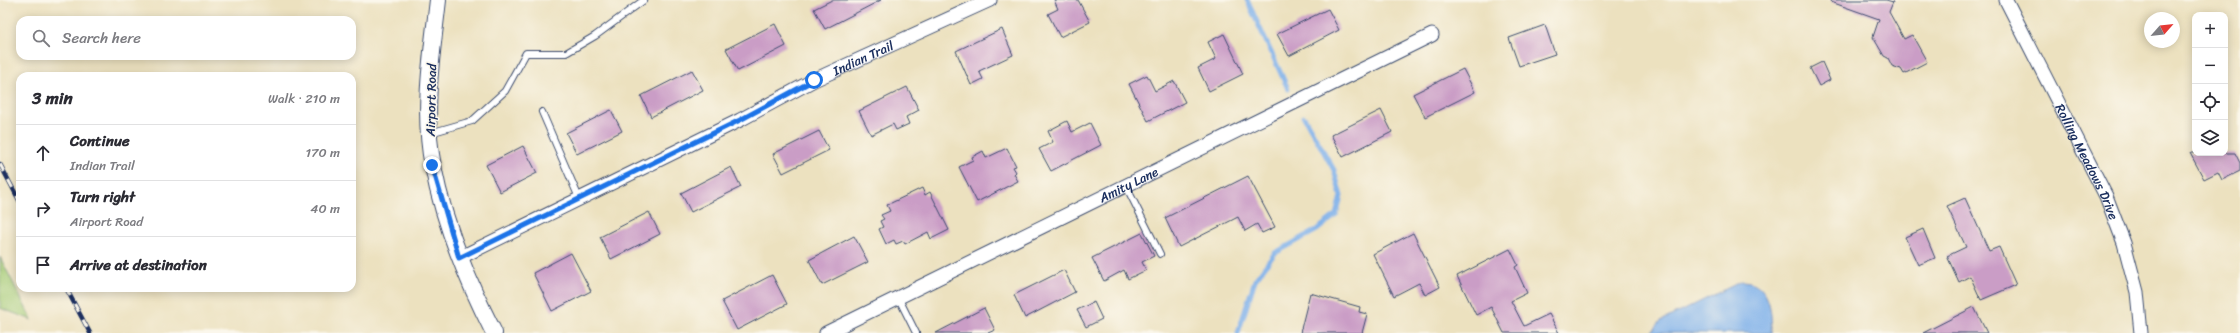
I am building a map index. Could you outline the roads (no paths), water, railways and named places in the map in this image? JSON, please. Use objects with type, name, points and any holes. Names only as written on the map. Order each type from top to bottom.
[{"type":"street","name":"Airport Road","points":[[438,0],[430,70],[430,133],[432,165],[459,258],[494,333]]},
{"type":"street","name":"Indian Trail","points":[[459,258],[740,120],[814,80],[990,0]]},
{"type":"street","name":"Rolling Meadows Drive","points":[[2006,0],[2106,196],[2124,243],[2137,292],[2141,333]]},
{"type":"street","name":"Amity Lane","points":[[826,333],[1432,35]]},
{"type":"lane","points":[[430,133],[472,121],[505,91],[526,53],[566,53],[595,36],[644,0]]},
{"type":"lane","points":[[542,112],[579,198]]},
{"type":"lane","points":[[1126,186],[1160,254]]},
{"type":"lane","points":[[898,297],[916,333]]},
{"type":"water","points":[[1742,281],[1751,282],[1764,292],[1770,307],[1771,333],[1651,333],[1661,321]]},
{"type":"waterway","points":[[1247,0],[1288,89]]},
{"type":"waterway","points":[[1238,333],[1255,280],[1275,253],[1317,230],[1336,215],[1341,196],[1334,170],[1304,117]]},
{"type":"railway","points":[[0,164],[16,194]]},
{"type":"railway","points":[[68,292],[90,333]]}]
